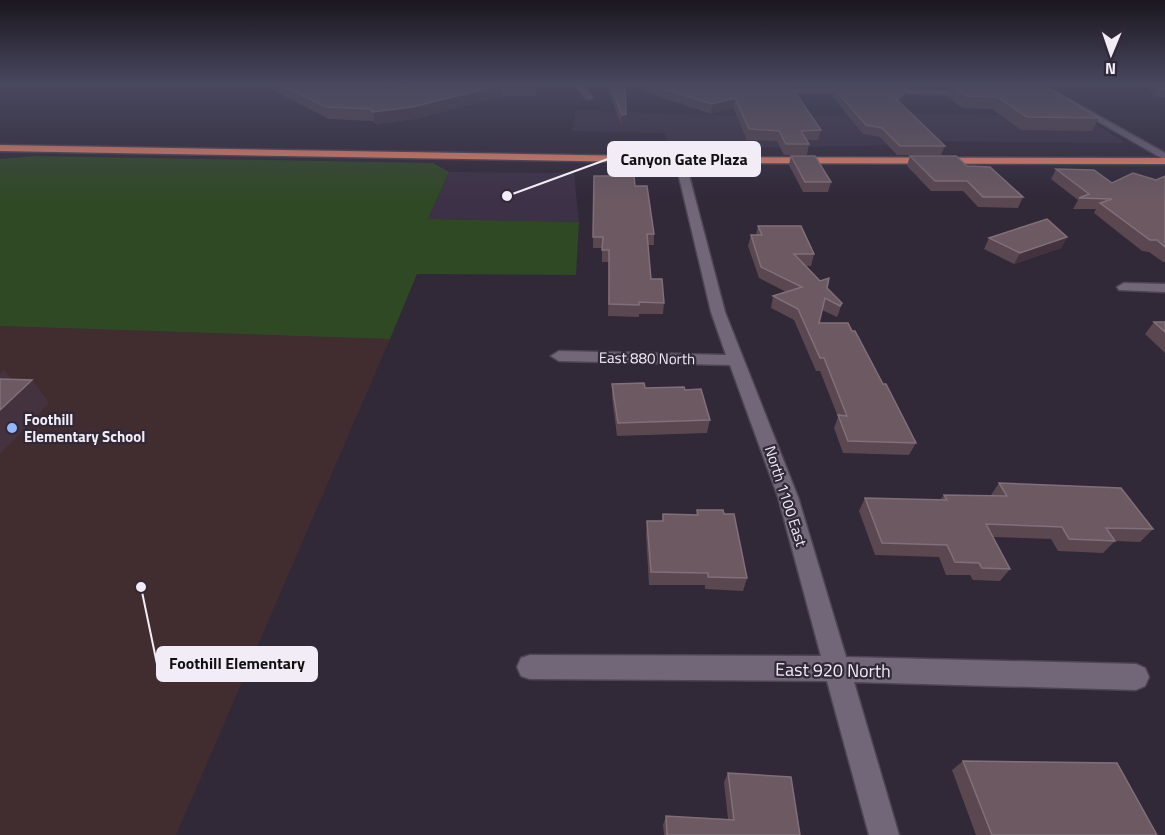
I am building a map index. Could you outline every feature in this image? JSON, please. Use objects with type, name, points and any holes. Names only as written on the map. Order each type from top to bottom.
[{"type":"highway","points":[[0,148],[680,160],[1165,159]]},
{"type":"street","points":[[1104,123],[1165,159]]},
{"type":"street","name":"North 1100 East","points":[[680,160],[715,301],[735,360],[788,497],[884,835]]},
{"type":"street","points":[[1124,287],[1165,288]]},
{"type":"street","name":"East 880 North","points":[[559,356],[735,360]]},
{"type":"street","name":"East 920 North","points":[[530,667],[838,669],[1136,677]]},
{"type":"shaded area","points":[[574,123],[1094,123],[1126,143],[929,141],[866,146],[717,148],[668,146],[665,133],[572,131]]},
{"type":"shaded area","points":[[449,172],[574,173],[579,222],[428,219]]},
{"type":"shaded area","points":[[0,326],[390,339],[176,835],[0,835]]},
{"type":"green space","points":[[36,156],[433,163],[449,172],[428,219],[579,222],[576,275],[417,274],[390,339],[0,326],[0,159]]},
{"type":"building","points":[[746,123],[816,123],[821,130],[801,131],[809,144],[786,144],[779,131],[749,129]]},
{"type":"building","points":[[864,123],[921,123],[945,146],[900,146],[882,128]]},
{"type":"building","points":[[791,156],[815,156],[831,182],[805,182]]},
{"type":"building","points":[[910,156],[956,156],[967,166],[990,167],[1023,197],[983,197],[967,181],[935,181]]},
{"type":"building","points":[[1056,169],[1094,170],[1112,183],[1133,173],[1156,180],[1165,176],[1165,247],[1157,240],[1150,240],[1100,203],[1112,199],[1079,198],[1089,194]]},
{"type":"building","points":[[594,176],[634,176],[635,186],[647,186],[654,234],[647,234],[651,279],[662,279],[664,303],[609,304],[609,250],[602,250],[603,237],[593,237]]},
{"type":"building","points":[[1047,219],[1067,237],[1020,253],[989,238]]},
{"type":"building","points":[[758,226],[801,226],[814,254],[794,254],[820,281],[829,278],[827,288],[842,303],[840,306],[825,298],[819,323],[848,323],[852,331],[855,331],[883,384],[886,384],[916,443],[848,441],[838,415],[847,416],[824,358],[820,358],[798,309],[773,296],[802,287],[761,267],[751,235],[762,235]]},
{"type":"building","points":[[1154,322],[1165,322],[1165,332]]},
{"type":"building","points":[[0,379],[32,380],[0,410]]},
{"type":"building","points":[[644,383],[645,388],[701,389],[710,420],[618,423],[612,384]]},
{"type":"building","points":[[999,483],[1121,488],[1153,529],[1106,528],[1115,541],[1069,539],[1062,527],[986,524],[1010,569],[982,568],[979,563],[955,562],[947,545],[882,543],[865,498],[947,500],[944,495],[1007,496]]},
{"type":"building","points":[[697,510],[723,510],[724,514],[734,514],[747,578],[708,577],[708,573],[651,572],[647,521],[663,521],[663,514],[698,515]]},
{"type":"building","points":[[963,761],[1117,763],[1157,835],[992,835]]},
{"type":"building","points":[[728,773],[791,777],[800,835],[667,835],[666,816],[734,820]]},
{"type":"place","name":"Canyon Gate Plaza","points":[[507,196]]},
{"type":"place","name":"Foothill Elementary School","points":[[12,428]]},
{"type":"place","name":"Foothill Elementary","points":[[141,587]]}]
